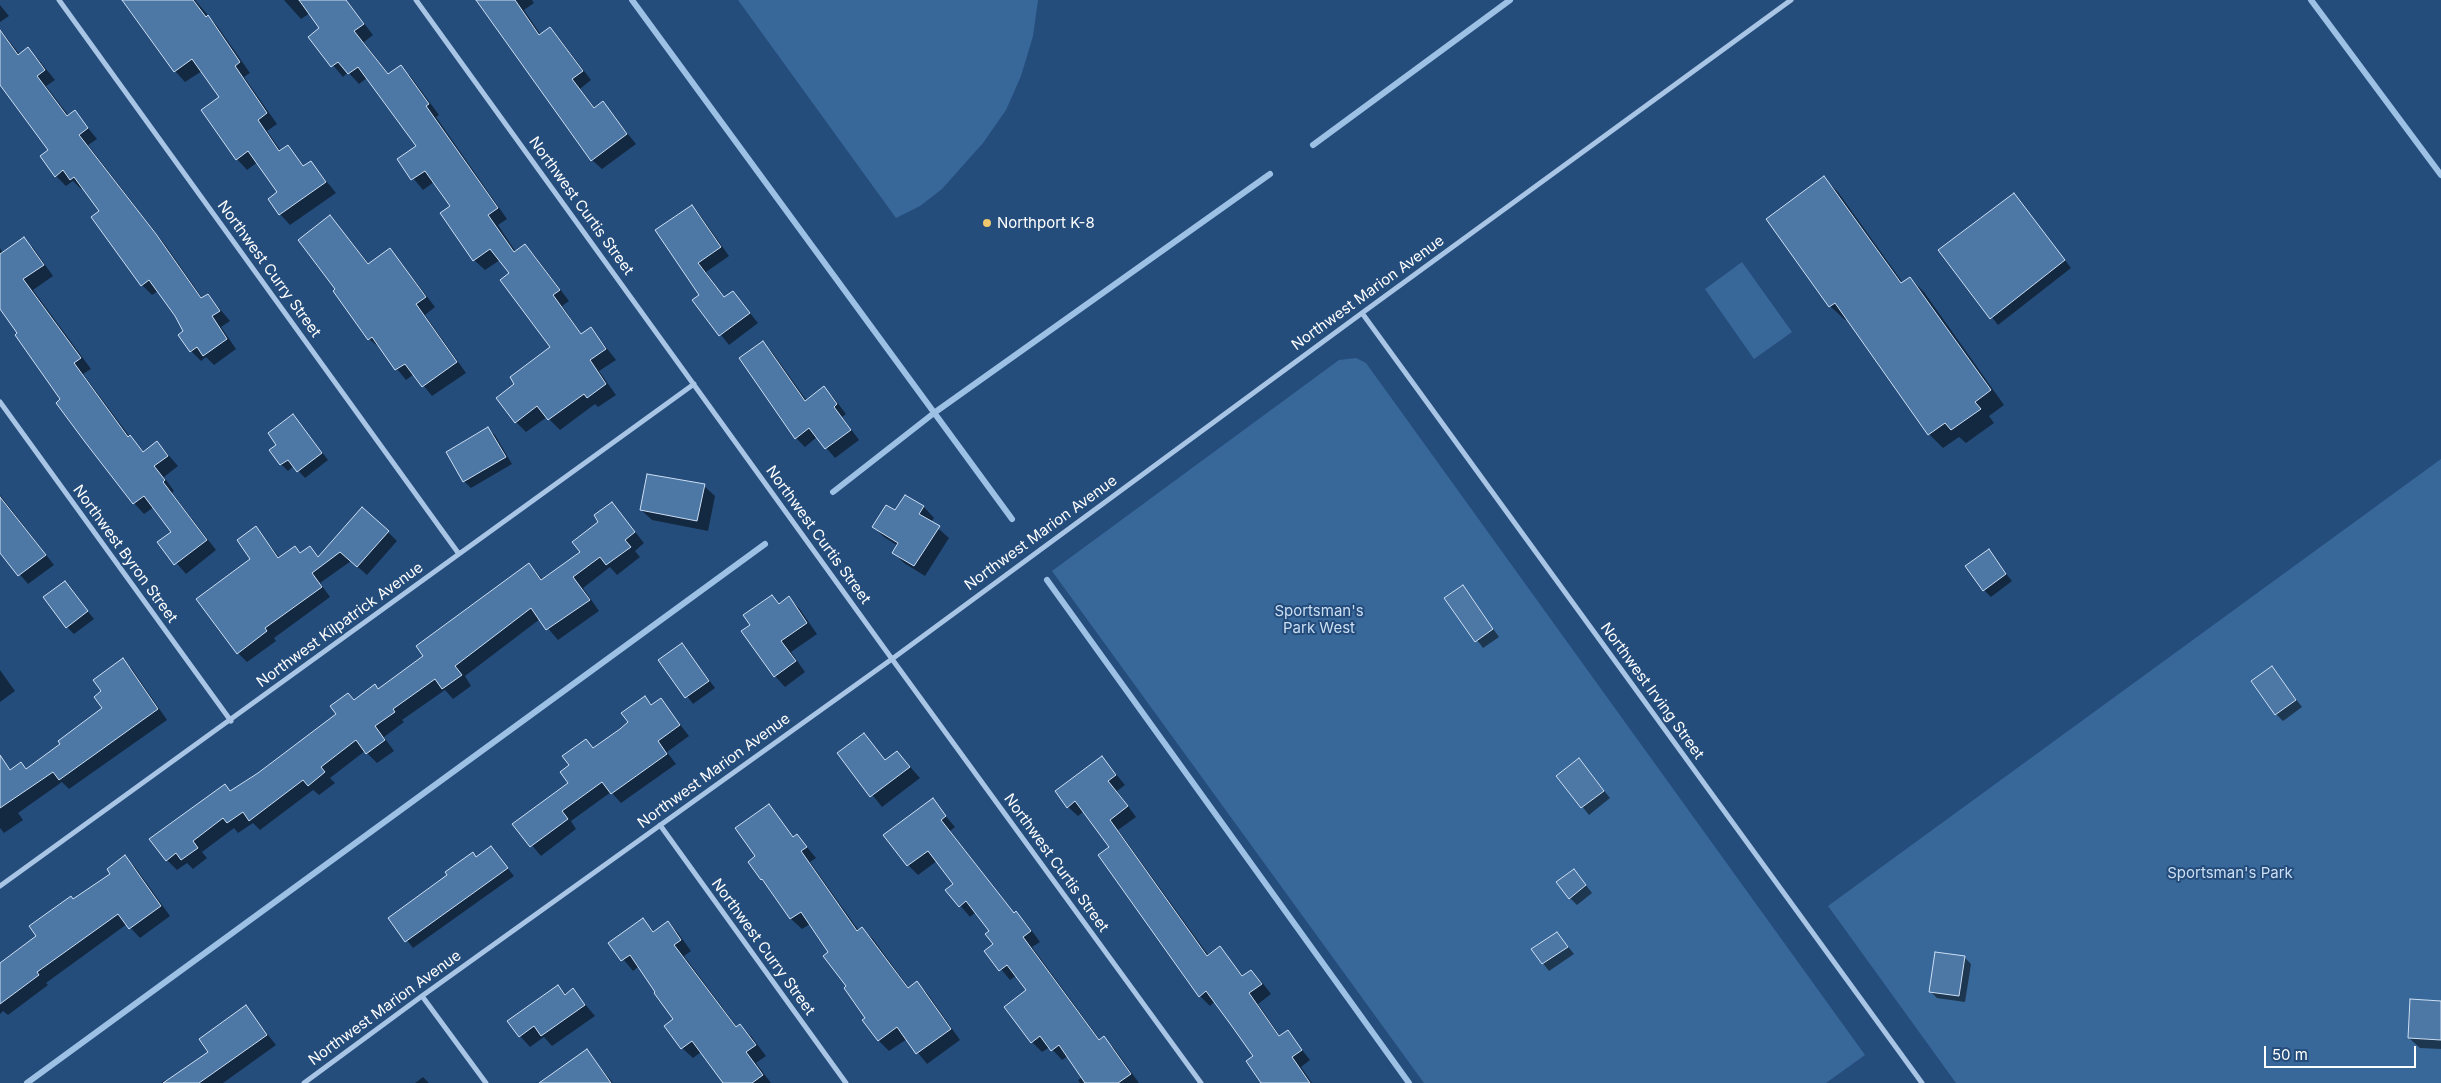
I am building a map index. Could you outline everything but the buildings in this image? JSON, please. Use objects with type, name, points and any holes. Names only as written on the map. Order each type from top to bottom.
[{"type":"street","name":"Northwest Curry Street","points":[[59,0],[459,554]]},
{"type":"street","name":"Northwest Curtis Street","points":[[416,0],[1201,1083]]},
{"type":"street","name":"Northwest Marion Avenue","points":[[304,1083],[422,996],[892,659],[1791,0]]},
{"type":"street","name":"Northwest Irving Street","points":[[1362,313],[1922,1083]]},
{"type":"street","name":"Northwest Kilpatrick Avenue","points":[[0,886],[694,384]]},
{"type":"street","name":"Northwest Byron Street","points":[[0,402],[230,721]]},
{"type":"street","name":"Northwest Curry Street","points":[[660,826],[846,1083]]},
{"type":"street","points":[[422,996],[486,1083]]},
{"type":"green space","points":[[738,0],[1038,0],[1033,36],[1021,76],[1006,110],[983,143],[942,189],[920,206],[896,218]]},
{"type":"green space","points":[[1742,262],[1792,332],[1754,359],[1705,289]]},
{"type":"green space","name":"Sportsman's Park West","points":[[1356,358],[1366,363],[1865,1055],[1826,1083],[1424,1083],[1052,571],[1339,360]]},
{"type":"green space","name":"Sportsman's Park","points":[[2441,459],[2441,1083],[1956,1083],[1828,906]]},
{"type":"waterway","points":[[632,0],[1012,519]]},
{"type":"waterway","points":[[1313,145],[1510,0]]},
{"type":"waterway","points":[[2311,0],[2441,175]]},
{"type":"waterway","points":[[833,492],[934,413],[1270,174]]},
{"type":"waterway","points":[[27,1083],[765,544]]},
{"type":"waterway","points":[[1047,580],[1409,1083]]},
{"type":"place","name":"Northport K-8","points":[[987,223]]}]
